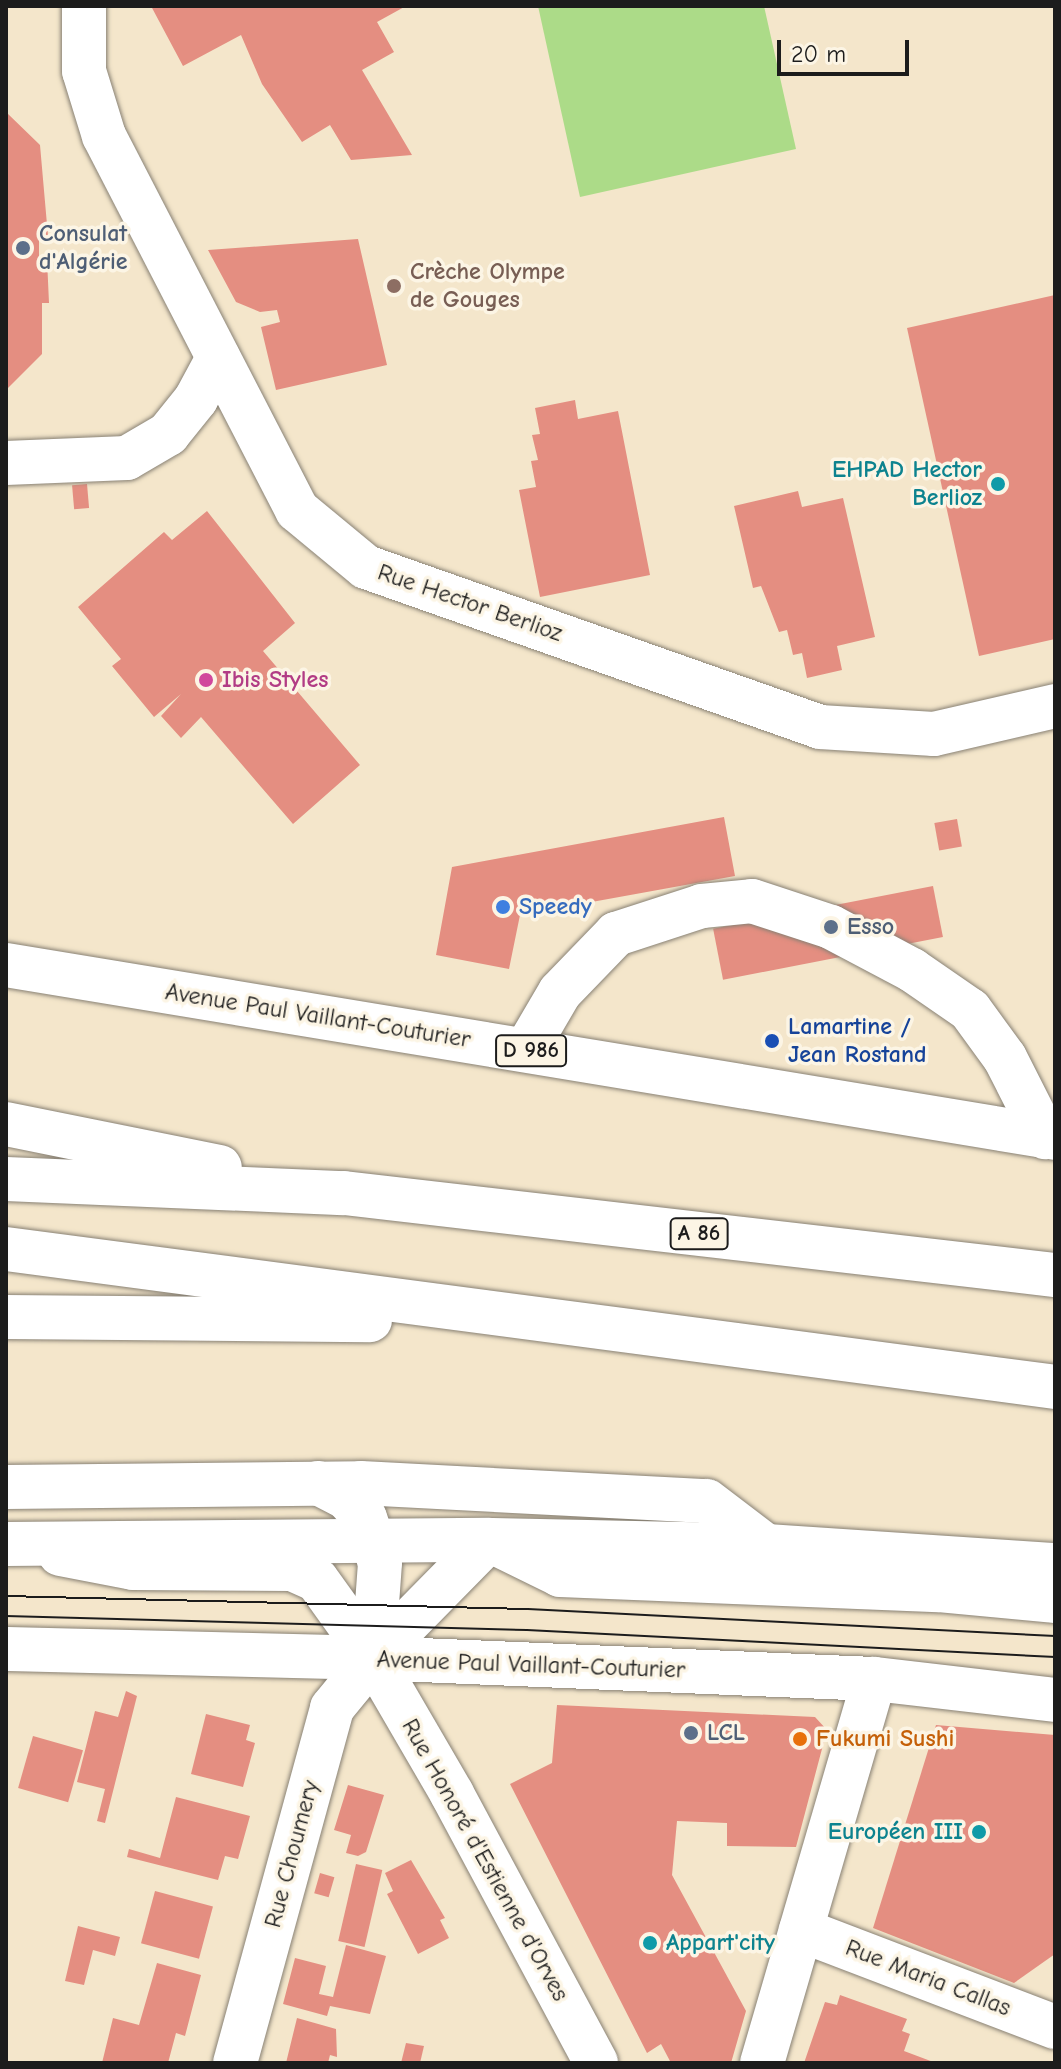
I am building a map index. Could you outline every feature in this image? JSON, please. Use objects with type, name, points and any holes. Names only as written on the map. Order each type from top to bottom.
[{"type":"main road","name":"Rue Hector Berlioz","points":[[84,6],[84,71],[104,136],[297,510],[366,567],[820,727],[934,734],[1055,706]]},
{"type":"main road","points":[[6,463],[127,458],[168,434],[196,399],[218,358]]},
{"type":"main road","points":[[526,1050],[560,992],[616,934],[702,906],[752,901],[831,927],[962,1003],[1005,1058],[1050,1138]]},
{"type":"main road","name":"Avenue Paul Vaillant-Couturier","points":[[6,965],[1050,1138]]},
{"type":"main road","points":[[6,1124],[344,1193]]},
{"type":"main road","name":"A 86","points":[[6,1179],[344,1193],[1055,1275]]},
{"type":"main road","points":[[6,1249],[1055,1387]]},
{"type":"main road","points":[[6,1317],[232,1322],[521,1317]]},
{"type":"main road","points":[[318,1483],[346,1497],[365,1518],[380,1563],[373,1658]]},
{"type":"main road","points":[[6,1487],[361,1483],[707,1501],[766,1546]]},
{"type":"main road","points":[[489,1540],[560,1575],[939,1590],[1055,1601]]},
{"type":"main road","points":[[8,1544],[489,1540],[766,1546],[1055,1565]]},
{"type":"main road","name":"Rue Choumery","points":[[235,2063],[332,1708],[373,1658],[489,1540]]},
{"type":"main road","name":"Rue Honoré d'Estienne d'Orves","points":[[8,1544],[133,1568],[292,1569],[317,1580],[373,1658],[596,2063]]},
{"type":"main road","name":"Avenue Paul Vaillant-Couturier","points":[[6,1649],[373,1658],[874,1679],[1055,1700]]},
{"type":"main road","points":[[762,2063],[874,1679]]},
{"type":"main road","name":"Rue Maria Callas","points":[[801,1930],[1055,2027]]},
{"type":"green space","points":[[538,6],[764,6],[796,149],[580,197]]},
{"type":"building","points":[[151,6],[406,6],[377,22],[394,52],[362,70],[412,155],[351,160],[330,125],[302,142],[262,84],[241,35],[183,66]]},
{"type":"building","name":"Consulat d'Algérie","points":[[6,112],[40,145],[48,236],[39,237],[39,259],[47,259],[49,303],[42,303],[42,354],[6,390]]},
{"type":"building","points":[[358,239],[387,365],[276,390],[261,327],[280,322],[277,310],[260,312],[236,302],[208,250]]},
{"type":"building","name":"EHPAD Hector Berlioz","points":[[1055,295],[1055,639],[979,656],[907,328]]},
{"type":"building","points":[[575,400],[578,419],[618,411],[650,575],[540,597],[519,490],[536,487],[531,461],[538,460],[532,435],[540,434],[535,408]]},
{"type":"building","points":[[87,484],[89,508],[74,509],[72,485]]},
{"type":"building","points":[[798,491],[802,507],[843,498],[875,637],[837,646],[842,670],[807,678],[802,653],[793,655],[787,630],[779,632],[761,586],[753,588],[734,506]]},
{"type":"building","name":"Ibis Styles","points":[[207,511],[295,623],[263,651],[360,765],[293,824],[201,717],[181,738],[161,716],[181,694],[154,717],[112,666],[121,659],[78,607],[164,532],[172,540]]},
{"type":"building","points":[[724,817],[735,876],[520,915],[509,969],[436,955],[452,867]]},
{"type":"building","points":[[957,819],[962,847],[939,851],[934,823]]},
{"type":"building","points":[[933,886],[943,937],[723,980],[713,929]]},
{"type":"building","points":[[126,1691],[137,1696],[105,1823],[97,1821],[105,1789],[77,1782],[95,1711],[118,1717]]},
{"type":"building","name":"Appart'city","points":[[557,1705],[815,1717],[827,1730],[796,1847],[727,1846],[727,1823],[677,1821],[672,1875],[746,2011],[731,2063],[671,2063],[661,2044],[647,2053],[510,1784],[552,1763]]},
{"type":"building","points":[[206,1714],[250,1725],[246,1740],[255,1743],[243,1787],[191,1774]]},
{"type":"building","name":"Européen III","points":[[936,1725],[1055,1735],[1055,1954],[1014,1983],[873,1928]]},
{"type":"building","points":[[33,1736],[83,1750],[68,1802],[18,1788]]},
{"type":"building","points":[[348,1785],[384,1795],[366,1852],[358,1856],[346,1853],[351,1835],[334,1830]]},
{"type":"building","points":[[176,1797],[250,1816],[238,1859],[225,1856],[218,1880],[127,1857],[129,1849],[160,1858]]},
{"type":"building","points":[[411,1860],[445,1918],[440,1920],[449,1938],[418,1954],[387,1894],[393,1891],[385,1873]]},
{"type":"building","points":[[356,1864],[382,1870],[365,1947],[338,1941]]},
{"type":"building","points":[[320,1873],[334,1877],[329,1897],[314,1893]]},
{"type":"building","points":[[155,1891],[213,1907],[199,1959],[141,1943]]},
{"type":"building","points":[[78,1926],[120,1937],[115,1956],[93,1950],[84,1985],[65,1981]]},
{"type":"building","points":[[346,1945],[386,1956],[370,2014],[330,2006],[327,2016],[283,2004],[295,1958],[326,1966],[319,1994],[333,1997]]},
{"type":"building","points":[[157,1963],[201,1975],[185,2036],[176,2033],[168,2063],[102,2063],[113,2018],[139,2025]]},
{"type":"building","points":[[840,1995],[907,2019],[902,2031],[910,2034],[904,2051],[936,2063],[804,2063],[825,2002],[837,2005]]},
{"type":"building","points":[[297,2018],[336,2029],[337,2057],[330,2055],[328,2063],[286,2063]]},
{"type":"building","points":[[406,2043],[424,2046],[420,2063],[401,2063]]},
{"type":"tram line","points":[[6,1596],[528,1609],[1055,1636]]},
{"type":"tram line","points":[[6,1616],[527,1630],[1055,1657]]},
{"type":"place","name":"Consulat d'Algérie","points":[[23,248]]},
{"type":"place","name":"Crèche Olympe de Gouges","points":[[394,286]]},
{"type":"place","name":"EHPAD Hector Berlioz","points":[[998,484]]},
{"type":"place","name":"Ibis Styles","points":[[206,680]]},
{"type":"place","name":"Speedy","points":[[503,907]]},
{"type":"place","name":"Esso","points":[[831,927]]},
{"type":"place","name":"Lamartine / Jean Rostand","points":[[772,1041]]},
{"type":"place","name":"LCL","points":[[691,1733]]},
{"type":"place","name":"Fukumi Sushi","points":[[800,1739]]},
{"type":"place","name":"Européen III","points":[[979,1832]]},
{"type":"place","name":"Appart'city","points":[[650,1943]]}]
